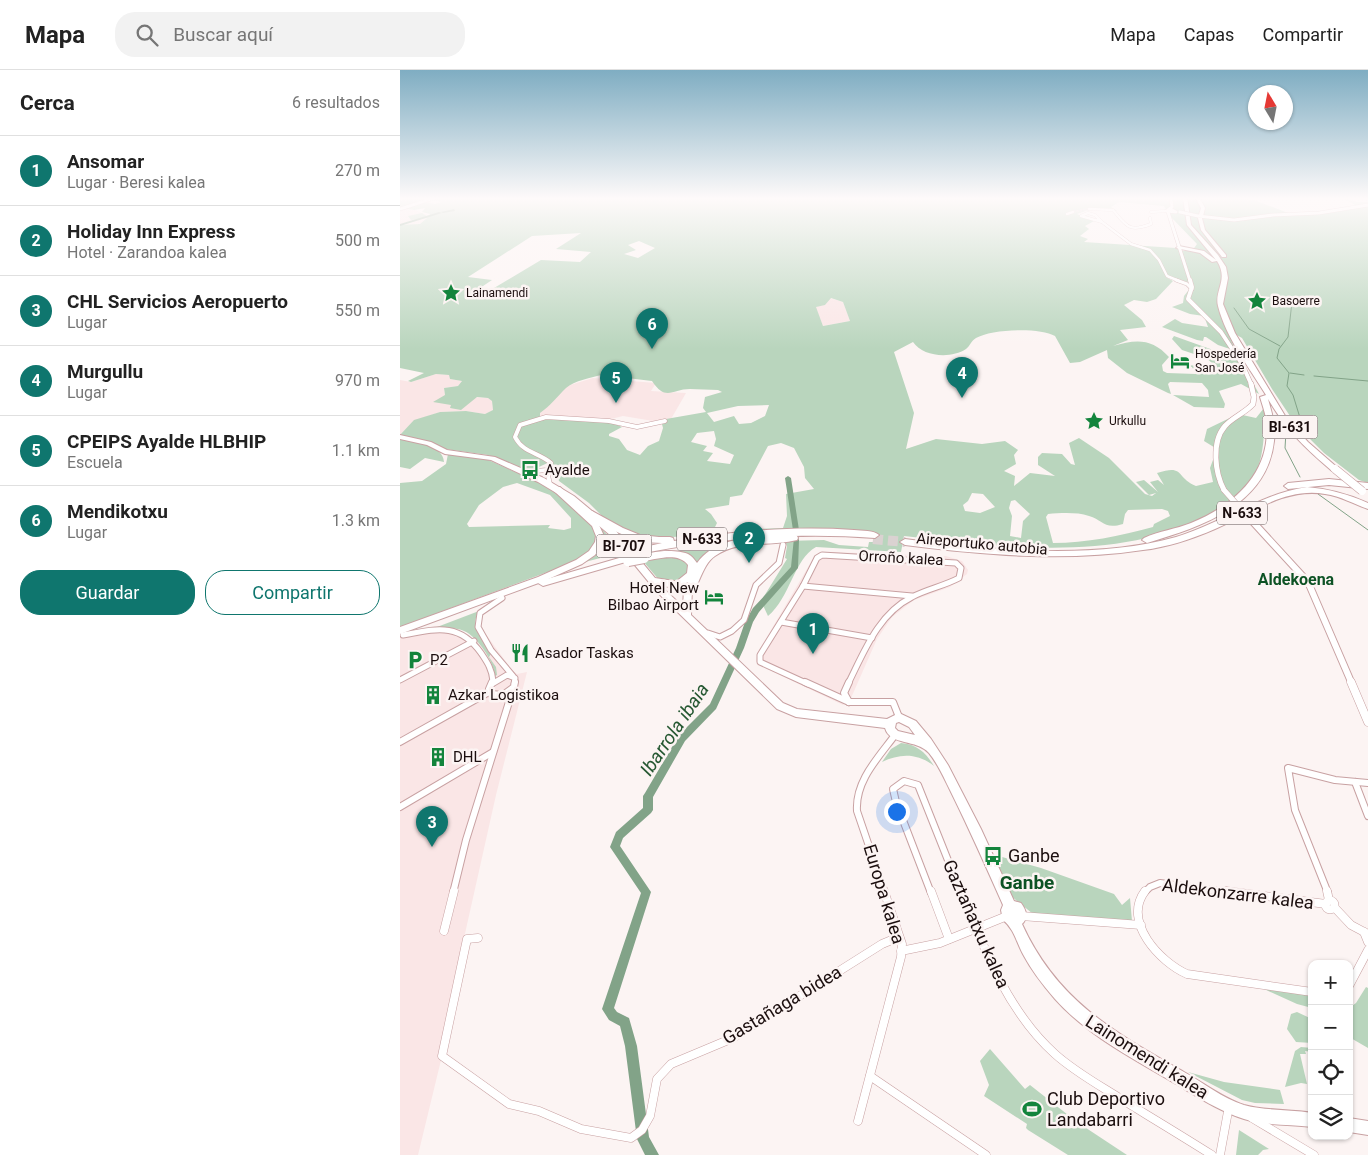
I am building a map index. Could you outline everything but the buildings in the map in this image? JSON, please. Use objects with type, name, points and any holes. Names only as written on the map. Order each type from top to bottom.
[{"type":"highway","points":[[1182,248],[1186,248]]},
{"type":"highway","points":[[1182,248],[1202,252],[1215,262],[1221,272],[1222,290]]},
{"type":"highway","name":"BI-631","points":[[1208,248],[1223,267],[1225,278],[1220,304],[1225,320],[1284,420],[1305,444],[1367,490]]},
{"type":"highway","points":[[1210,248],[1227,268]]},
{"type":"highway","points":[[1218,248],[1223,254],[1227,268]]},
{"type":"highway","name":"BI-631","points":[[1227,268],[1227,304],[1230,320],[1289,420],[1338,468]]},
{"type":"highway","points":[[1147,540],[1193,526],[1219,513],[1243,497],[1259,478],[1268,456],[1271,433],[1268,408],[1256,375]]},
{"type":"highway","name":"N-633","points":[[1115,550],[1168,539],[1191,532],[1273,490],[1290,485],[1329,482],[1367,490]]},
{"type":"highway","name":"N-633","points":[[1115,550],[1164,543],[1200,532],[1287,492],[1308,490],[1326,492],[1368,506]]},
{"type":"highway","name":"N-633","points":[[1147,540],[1196,527],[1234,510]]},
{"type":"highway","points":[[592,514],[620,532],[645,540],[664,541],[766,533]]},
{"type":"highway","name":"N-633","points":[[824,532],[874,537],[758,537],[687,546],[641,555],[684,542],[766,533],[824,532]]},
{"type":"highway","points":[[688,594],[703,561],[723,547],[750,542],[831,536]]},
{"type":"highway","name":"Aireportuko autobia","points":[[1115,550],[1064,554],[1013,554],[906,540],[1039,550],[1096,548],[1147,540]]},
{"type":"highway","points":[[542,581],[626,558],[641,555],[676,554],[688,558],[693,564],[692,574],[676,585]]},
{"type":"highway","points":[[542,581],[626,558]]},
{"type":"main road","name":"BI-707","points":[[400,437],[429,443],[445,452],[493,458],[553,487],[592,514],[613,533],[653,581],[701,629]]},
{"type":"main road","points":[[401,634],[502,598],[542,581],[586,558],[599,542],[600,536],[595,524],[553,487]]},
{"type":"main road","points":[[401,634],[542,581]]},
{"type":"main road","points":[[653,581],[686,586],[688,594],[687,616]]},
{"type":"main road","points":[[676,585],[668,591],[670,598],[679,600],[688,594]]},
{"type":"main road","points":[[701,629],[772,699],[790,712],[890,724],[899,717],[907,718],[912,723],[911,732],[899,736],[891,731],[890,724]]},
{"type":"main road","name":"Lainomendi kalea","points":[[912,723],[947,770],[1013,915],[1040,969],[1062,998],[1086,1021],[1126,1048],[1229,1106],[1245,1113]]},
{"type":"main road","name":"Lainomendi kalea","points":[[899,736],[915,739],[931,748]]},
{"type":"main road","points":[[1245,1113],[1308,1120]]},
{"type":"main road","points":[[1353,1126],[1368,1128]]},
{"type":"street","points":[[1143,248],[1150,250],[1159,260],[1167,276],[1187,284],[1192,289]]},
{"type":"street","points":[[1182,248],[1192,289],[1188,297],[1189,301],[1218,329],[1246,374],[1254,392],[1254,401],[1250,408],[1224,427],[1219,436],[1218,474],[1224,490],[1308,582],[1368,722]]},
{"type":"street","points":[[535,477],[547,472],[551,464],[541,456],[527,453],[519,446],[515,437],[520,425],[546,417],[609,421],[637,427],[665,422]]},
{"type":"street","points":[[535,477],[548,460]]},
{"type":"street","points":[[524,472],[541,470],[547,472],[553,487]]},
{"type":"street","points":[[732,660],[721,643],[726,634],[744,620],[756,585],[779,563],[784,544]]},
{"type":"street","name":"Orroño kalea","points":[[803,586],[818,558],[825,554],[950,560],[960,565],[962,571],[959,578],[907,599],[890,612],[872,638],[844,693],[845,698],[849,702]]},
{"type":"street","points":[[899,717],[896,705],[888,701],[849,702],[760,662],[760,655],[803,586],[915,596]]},
{"type":"street","points":[[489,692],[494,695],[507,693],[516,684],[513,676],[479,631],[476,622],[482,612],[502,598]]},
{"type":"street","points":[[781,622],[872,638]]},
{"type":"street","points":[[701,629],[715,636],[726,634]]},
{"type":"street","points":[[401,634],[452,630],[465,634],[474,641],[492,670],[493,681]]},
{"type":"street","points":[[400,680],[474,641]]},
{"type":"street","points":[[489,692],[489,686],[493,681],[504,675],[513,676]]},
{"type":"street","points":[[400,742],[489,692]]},
{"type":"street","points":[[444,931],[466,840],[509,702],[507,693]]},
{"type":"street","name":"Europa kalea","points":[[858,1122],[902,951],[856,804],[860,786],[899,736]]},
{"type":"street","points":[[400,807],[493,752]]},
{"type":"street","points":[[1368,784],[1335,780],[1288,768],[1289,784],[1295,810],[1326,884],[1327,902],[1335,904],[1335,908],[1351,925],[1366,933],[1368,942]]},
{"type":"street","name":"Gaztañatxu kalea","points":[[949,939],[896,802],[893,789],[900,782],[912,781],[918,785],[975,929],[1010,998],[1055,1054],[1087,1078],[1212,1155]]},
{"type":"street","points":[[1355,782],[1368,816]]},
{"type":"street","name":"Aldekonzarre kalea","points":[[1308,991],[1187,974],[1169,965],[1154,951],[1141,925],[1141,895],[1146,888],[1160,883],[1327,902]]},
{"type":"street","points":[[902,951],[913,951],[1013,915],[1141,925]]},
{"type":"street","name":"Gastañaga bidea","points":[[478,938],[467,939],[442,1056],[509,1104],[539,1110],[581,1129],[632,1138],[642,1130],[650,1116],[657,1079],[671,1064],[733,1038],[882,944],[899,937]]},
{"type":"street","points":[[1353,978],[1368,950]]},
{"type":"street","points":[[870,1076],[986,1155]]},
{"type":"street","points":[[1220,1155],[1229,1106]]},
{"type":"street","name":"Lainomendi kalea","points":[[1245,1113],[1272,1132],[1314,1155]]},
{"type":"street","points":[[1269,1116],[1272,1132]]},
{"type":"shaded area","points":[[830,298],[843,302],[850,321],[823,326],[815,306],[825,305]]},
{"type":"shaded area","points":[[436,374],[449,375],[450,379],[462,381],[458,386],[444,388],[445,395],[488,398],[492,401],[493,410],[485,414],[466,411],[440,412],[414,421],[400,435],[400,380],[411,382]]},
{"type":"shaded area","points":[[593,378],[656,383],[651,391],[686,393],[671,419],[653,421],[623,416],[611,419],[540,418],[538,414],[567,386]]},
{"type":"shaded area","points":[[830,552],[946,556],[962,561],[968,570],[967,574],[950,587],[914,600],[892,617],[877,639],[851,698],[843,705],[759,665],[756,661],[758,652],[814,557]]},
{"type":"shaded area","points":[[410,623],[412,637],[434,632],[452,632],[465,639],[465,641],[485,633],[512,670],[517,674],[527,672],[496,795],[462,947],[442,1056],[418,1155],[400,1155],[400,627]]},
{"type":"green space","points":[[400,248],[514,248],[468,277],[492,280],[474,292],[489,291],[541,260],[580,262],[591,252],[556,249],[558,248],[632,248],[636,250],[624,254],[638,258],[654,248],[1170,248],[1182,251],[1192,251],[1194,248],[1368,248],[1368,483],[1359,480],[1324,453],[1296,425],[1242,338],[1226,329],[1236,351],[1218,345],[1206,337],[1204,337],[1203,341],[1197,340],[1162,327],[1175,319],[1182,323],[1208,327],[1204,316],[1190,314],[1172,307],[1183,303],[1184,296],[1191,287],[1166,277],[1173,281],[1156,299],[1147,302],[1134,300],[1124,305],[1142,320],[1146,327],[1120,330],[1128,340],[1113,346],[1136,341],[1156,346],[1169,357],[1162,365],[1163,371],[1167,373],[1196,374],[1192,367],[1185,365],[1217,367],[1206,358],[1182,350],[1172,339],[1174,336],[1241,360],[1259,394],[1241,384],[1219,391],[1225,404],[1224,408],[1194,407],[1173,395],[1209,397],[1208,390],[1202,383],[1170,382],[1168,384],[1171,394],[1168,393],[1127,373],[1108,358],[1107,350],[1080,362],[1070,363],[1055,336],[1038,331],[1016,330],[983,335],[974,339],[966,349],[945,355],[923,351],[913,342],[894,352],[914,413],[906,449],[936,439],[982,444],[1005,441],[1018,450],[1014,455],[1016,464],[1004,471],[1015,476],[1014,486],[1030,473],[1055,476],[1038,465],[1038,457],[1042,453],[1062,454],[1071,464],[1075,465],[1069,443],[1079,438],[1109,458],[1145,494],[1152,496],[1156,493],[1149,495],[1136,482],[1144,480],[1158,492],[1150,482],[1158,480],[1164,485],[1157,473],[1176,471],[1196,486],[1213,482],[1210,468],[1217,449],[1204,441],[1207,429],[1238,414],[1256,418],[1264,408],[1264,429],[1260,463],[1251,483],[1242,494],[1213,512],[1178,528],[1141,539],[1102,545],[1062,548],[1021,547],[904,536],[901,552],[816,547],[802,560],[782,599],[768,616],[761,601],[787,559],[785,558],[787,546],[785,541],[824,540],[839,545],[868,547],[869,542],[873,542],[875,533],[826,529],[756,529],[783,528],[787,516],[786,494],[814,489],[805,478],[804,467],[794,448],[781,443],[768,446],[742,495],[730,497],[729,505],[705,509],[717,523],[711,535],[652,538],[636,535],[609,523],[589,503],[559,481],[552,461],[530,471],[488,455],[445,449],[424,440],[400,435],[414,420],[440,412],[466,411],[485,414],[493,410],[492,401],[488,398],[477,397],[461,410],[450,408],[451,405],[433,402],[445,395],[444,388],[458,386],[462,381],[450,379],[449,375],[436,374],[411,382],[408,381],[424,373],[400,368]],"holes":[[[831,298],[843,302],[850,321],[823,326],[816,307],[825,305]],[[602,375],[652,381],[665,393],[690,389],[718,390],[722,392],[705,397],[703,408],[706,412],[659,422],[663,428],[659,441],[648,446],[640,455],[627,450],[619,439],[609,436],[609,434],[622,427],[604,419],[540,416],[540,413],[569,386],[578,381]],[[769,405],[765,416],[751,423],[739,424],[734,416],[714,422],[707,413],[738,406]],[[714,431],[716,439],[714,446],[734,455],[730,464],[707,461],[713,453],[703,451],[707,446],[691,442],[697,433]],[[972,493],[983,494],[995,507],[980,513],[965,511],[963,505],[968,501]],[[1015,500],[1030,514],[1023,521],[1021,538],[1010,536],[1012,516],[1009,508],[1011,501]],[[1162,509],[1168,511],[1170,516],[1154,524],[1153,527],[1103,538],[1065,543],[1053,543],[1046,517],[1048,514],[1074,513],[1089,516],[1104,524],[1117,526],[1123,524],[1128,510]]]},
{"type":"green space","points":[[400,438],[427,445],[439,451],[444,462],[425,458],[410,469],[400,467]]},
{"type":"green space","points":[[448,454],[486,459],[536,481],[567,500],[596,530],[597,540],[589,552],[577,561],[400,627],[400,483],[422,481],[446,464]],"holes":[[[517,483],[550,495],[571,518],[571,528],[564,530],[548,528],[550,525],[469,527],[467,524],[479,505],[503,487]]]},
{"type":"green space","points":[[593,520],[624,552],[581,563],[601,544]]},
{"type":"green space","points":[[727,543],[713,550],[690,585],[686,582],[693,559],[650,555]]},
{"type":"green space","points":[[677,556],[689,561],[689,573],[676,581],[659,580],[643,561]]},
{"type":"green space","points":[[479,611],[475,622],[476,628],[492,652],[489,657],[496,667],[497,675],[495,676],[492,664],[475,639],[458,629],[437,627]]},
{"type":"green space","points":[[901,743],[912,745],[920,750],[934,766],[922,759],[909,756],[895,757],[882,762],[891,749]]},
{"type":"green space","points":[[988,853],[1041,868],[1114,894],[1122,905],[1130,898],[1132,921],[1033,914],[1011,896]]},
{"type":"green space","points":[[1205,980],[1308,994],[1308,1007],[1264,989]]},
{"type":"green space","points":[[1366,987],[1368,988],[1368,1048],[1353,1039],[1353,1005]]},
{"type":"green space","points":[[1297,1012],[1308,1017],[1308,1043],[1296,1042],[1287,1029],[1291,1014]]},
{"type":"green space","points":[[1301,1047],[1308,1048],[1308,1051],[1305,1051],[1306,1054],[1300,1054],[1307,1084],[1301,1083],[1285,1087],[1295,1051]]},
{"type":"green space","name":"Club Deportivo Landabarri","points":[[990,1049],[1025,1089],[1030,1085],[1077,1122],[1127,1155],[1068,1155],[1028,1130],[1026,1128],[1027,1124],[984,1096],[989,1085],[980,1061]]},
{"type":"green space","points":[[1188,1072],[1224,1082],[1280,1090],[1284,1104],[1255,1103],[1242,1100]]},
{"type":"green space","points":[[1239,1130],[1269,1149],[1263,1150],[1258,1155],[1236,1155]]},
{"type":"waterway","points":[[1292,302],[1288,337],[1279,349],[1277,358],[1289,373],[1287,386],[1293,395],[1301,421]]},
{"type":"waterway","points":[[1234,308],[1249,329],[1280,346]]},
{"type":"waterway","points":[[1290,373],[1304,375]]},
{"type":"waterway","points":[[1314,376],[1368,381]]},
{"type":"waterway","points":[[1286,432],[1285,448],[1300,477]]},
{"type":"waterway","name":"Ibarrola ibaia","points":[[788,478],[796,530]]},
{"type":"waterway","points":[[1318,494],[1368,530]]},
{"type":"waterway","name":"Ibarrola ibaia","points":[[652,1155],[643,1139],[631,1046],[625,1022],[613,1016],[608,1009],[646,892],[615,847],[619,835],[648,810],[648,796],[682,738],[713,706],[756,610],[794,568],[796,540]]},
{"type":"tunnel","points":[[873,539],[905,542]]},
{"type":"place","name":"Lainamendi","points":[[451,293]]},
{"type":"place","name":"Basoerre","points":[[1257,301]]},
{"type":"place","name":"Mendikotxu","points":[[652,349]]},
{"type":"place","name":"Hospedería San José","points":[[1180,361]]},
{"type":"place","name":"Murgullu","points":[[962,398]]},
{"type":"place","name":"CPEIPS Ayalde HLBHIP","points":[[616,403]]},
{"type":"place","name":"Urkullu","points":[[1094,421]]},
{"type":"place","name":"Ayalde","points":[[530,470]]},
{"type":"place","name":"Holiday Inn Express","points":[[749,563]]},
{"type":"place","name":"Hotel New Bilbao Airport","points":[[714,597]]},
{"type":"place","name":"Asador Taskas","points":[[520,653]]},
{"type":"place","name":"Ansomar","points":[[813,654]]},
{"type":"place","name":"P2","points":[[415,660]]},
{"type":"place","name":"Azkar Logistikoa","points":[[433,695]]},
{"type":"place","name":"DHL","points":[[438,757]]},
{"type":"place","name":"CHL Servicios Aeropuerto","points":[[432,847]]},
{"type":"place","name":"Ganbe","points":[[993,856]]},
{"type":"place","name":"Club Deportivo Landabarri","points":[[1032,1109]]},
{"type":"district","name":"Aldekoena","points":[[1296,579]]},
{"type":"district","name":"Ganbe","points":[[1027,882]]}]
